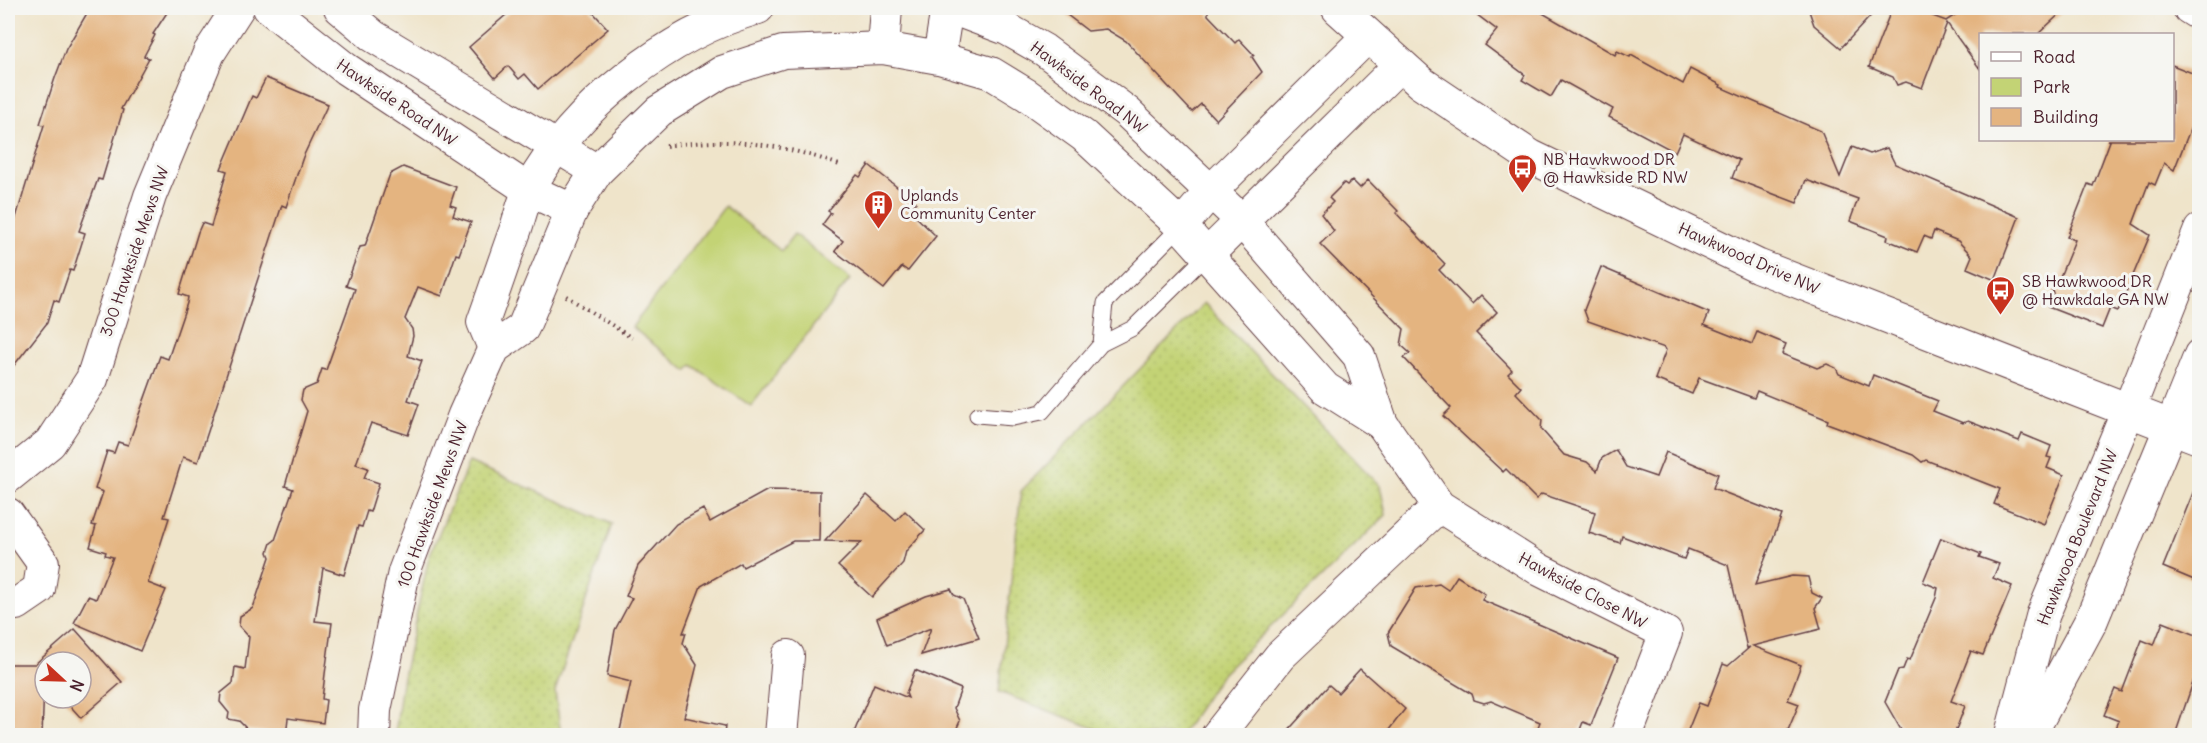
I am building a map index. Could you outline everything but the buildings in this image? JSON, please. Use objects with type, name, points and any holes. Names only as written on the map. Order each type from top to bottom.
[{"type":"street","name":"300 Hawkside Mews NW","points":[[8,477],[50,443],[92,379],[150,196],[209,53],[238,8]]},
{"type":"street","name":"Hawkside Road NW","points":[[269,8],[346,69],[529,190],[572,210]]},
{"type":"street","points":[[340,8],[373,36],[597,171]]},
{"type":"street","points":[[758,8],[727,16],[667,48],[615,87],[556,145],[529,190],[483,322],[494,348],[523,328],[572,210],[597,171],[658,111],[722,72],[783,52],[883,48],[939,58],[991,73],[1027,95],[1084,136],[1181,226],[1211,191],[1368,36]]},
{"type":"street","points":[[883,48],[886,8]]},
{"type":"street","points":[[939,58],[946,8]]},
{"type":"street","name":"Hawkside Road NW","points":[[951,8],[1007,30],[1044,50],[1126,112],[1211,191]]},
{"type":"street","name":"Hawkwood Drive NW","points":[[1338,8],[1421,83],[1530,156],[1758,266],[2185,432]]},
{"type":"street","points":[[2189,8],[2199,15]]},
{"type":"street","points":[[1207,255],[1401,65]]},
{"type":"street","name":"Hawkside Close NW","points":[[1211,191],[1241,220],[1359,356],[1382,424],[1439,506],[1540,570],[1666,633],[1626,735]]},
{"type":"street","name":"Hawkside Close NW","points":[[1181,226],[1325,388],[1382,424]]},
{"type":"street","points":[[2128,410],[2199,230]]},
{"type":"street","name":"100 Hawkside Mews NW","points":[[374,735],[375,710],[404,572],[464,415],[494,348]]},
{"type":"street","points":[[2029,735],[2091,621],[2185,432],[2199,356]]},
{"type":"street","name":"Hawkwood Boulevard NW","points":[[2011,735],[2043,615],[2128,410]]},
{"type":"street","points":[[1217,735],[1280,656],[1439,506]]},
{"type":"street","points":[[8,514],[43,563],[39,589],[18,604],[8,604]]},
{"type":"street","points":[[781,735],[788,656]]},
{"type":"lane","points":[[1101,344],[1105,303],[1181,226]]},
{"type":"lane","points":[[977,415],[1013,418],[1042,412],[1101,344],[1132,328],[1207,255]]},
{"type":"path","points":[[632,138],[643,149],[735,140],[818,157],[842,166]]},
{"type":"path","points":[[542,282],[557,288],[632,338]]},
{"type":"green space","points":[[725,206],[781,251],[794,234],[850,279],[751,406],[692,365],[687,371],[632,327]]},
{"type":"green space","points":[[1204,303],[1380,486],[1386,515],[1221,675],[1181,735],[1112,735],[999,692],[1021,491]]},
{"type":"green space","points":[[469,462],[612,524],[555,691],[561,735],[395,735],[402,682],[429,557]]},
{"type":"place","name":"NB Hawkwood DR @ Hawkside RD NW","points":[[1522,194]]},
{"type":"place","name":"Uplands Community Center","points":[[879,230]]},
{"type":"place","name":"SB Hawkwood DR @ Hawkdale GA NW","points":[[2001,316]]}]
